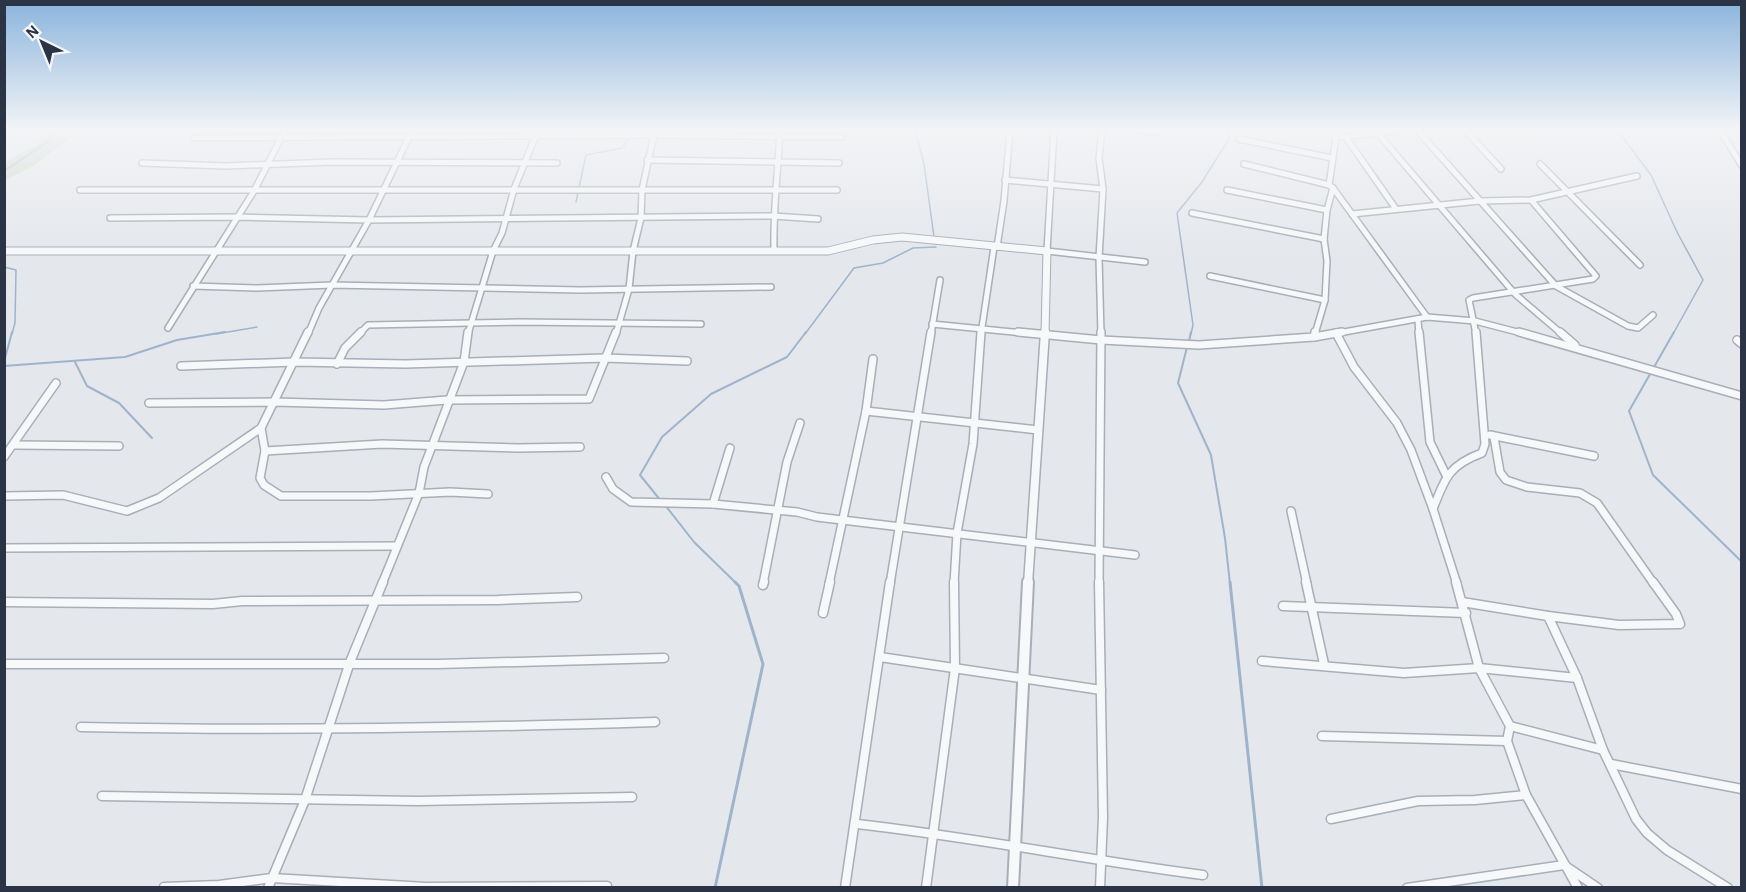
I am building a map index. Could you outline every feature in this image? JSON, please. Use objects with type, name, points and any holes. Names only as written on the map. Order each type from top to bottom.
[{"type":"street","points":[[168,328],[254,191],[264,172]]},
{"type":"street","points":[[4,496],[63,495],[127,511],[159,498],[181,485],[261,428],[295,362],[319,308],[369,220],[390,172]]},
{"type":"street","points":[[268,888],[305,800],[350,662],[419,493],[424,467],[447,400],[464,362],[469,324],[521,172]]},
{"type":"street","points":[[149,403],[275,402],[384,405],[447,400],[589,399],[620,323],[629,289],[633,251],[641,218],[645,172]]},
{"type":"street","points":[[774,250],[773,216],[778,172]]},
{"type":"street","points":[[926,888],[955,668],[953,598],[957,533],[975,423],[981,328],[996,247],[1006,172]]},
{"type":"street","points":[[1012,888],[1030,541],[1045,335],[1052,172]]},
{"type":"street","points":[[1100,888],[1102,862],[1099,626],[1101,340],[1099,258],[1103,189],[1101,172]]},
{"type":"street","points":[[1273,172],[1331,187],[1427,317]]},
{"type":"street","points":[[1314,337],[1325,300],[1328,271],[1324,239],[1332,172]]},
{"type":"street","points":[[1370,172],[1396,209]]},
{"type":"street","points":[[1410,172],[1515,294],[1577,347]]},
{"type":"street","points":[[1454,172],[1556,286],[1628,326],[1638,328],[1653,315]]},
{"type":"street","points":[[1547,172],[1640,265]]},
{"type":"street","points":[[1352,214],[1438,204],[1531,200],[1636,176]]},
{"type":"street","points":[[1005,180],[1103,189]]},
{"type":"street","points":[[80,190],[837,190]]},
{"type":"street","points":[[1227,190],[1327,210]]},
{"type":"street","points":[[1433,509],[1447,477],[1457,462],[1482,453],[1485,444],[1474,321],[1469,300],[1473,297],[1515,294],[1593,279],[1596,276],[1531,200]]},
{"type":"street","points":[[1192,213],[1324,239]]},
{"type":"street","points":[[110,218],[237,217],[369,220],[773,216],[790,219],[818,219]]},
{"type":"street","points":[[4,251],[828,251],[892,237],[1145,262]]},
{"type":"street","points":[[1210,276],[1325,300]]},
{"type":"street","points":[[845,888],[857,824],[879,657],[940,280]]},
{"type":"street","points":[[193,286],[257,288],[332,285],[483,286],[629,289],[771,287]]},
{"type":"street","points":[[932,324],[1101,340],[1199,345],[1314,337],[1427,317],[1474,321],[1577,347],[1742,396]]},
{"type":"street","points":[[1418,320],[1430,442],[1447,477]]},
{"type":"street","points":[[337,364],[345,348],[368,325],[518,322],[701,324]]},
{"type":"street","points":[[1336,333],[1354,367],[1397,423],[1411,450],[1433,509],[1466,614],[1479,668],[1510,726],[1507,741],[1526,795],[1578,888]]},
{"type":"street","points":[[181,366],[295,362],[337,364],[605,358],[687,361]]},
{"type":"street","points":[[823,613],[866,411],[873,359]]},
{"type":"street","points":[[4,457],[56,383]]},
{"type":"street","points":[[866,411],[1038,430]]},
{"type":"street","points":[[763,585],[787,462],[800,423]]},
{"type":"street","points":[[261,428],[265,451],[260,477],[264,485],[281,496],[370,496],[450,492],[488,494]]},
{"type":"street","points":[[1484,434],[1594,456]]},
{"type":"street","points":[[1462,602],[1619,626],[1680,624],[1676,614],[1606,520],[1597,503],[1580,493],[1527,487],[1506,480],[1500,472],[1494,437]]},
{"type":"street","points":[[265,451],[382,444],[518,448],[580,447]]},
{"type":"street","points":[[14,445],[119,446]]},
{"type":"street","points":[[713,504],[730,448]]},
{"type":"street","points":[[606,477],[613,489],[631,502],[713,504],[777,510],[842,520],[1135,555]]},
{"type":"street","points":[[1291,511],[1324,664]]},
{"type":"street","points":[[4,548],[81,550],[306,545],[397,546]]},
{"type":"street","points":[[4,602],[213,604],[242,601],[375,598],[498,600],[577,597]]},
{"type":"street","points":[[1283,606],[1466,614]]},
{"type":"street","points":[[1548,616],[1577,678],[1603,750],[1636,819],[1647,833],[1667,850],[1728,888]]},
{"type":"street","points":[[879,657],[1101,690]]},
{"type":"street","points":[[4,664],[203,662],[285,665],[350,662],[438,664],[664,658]]},
{"type":"street","points":[[1262,660],[1404,673],[1479,668],[1577,678]]},
{"type":"street","points":[[81,728],[432,729],[655,722]]},
{"type":"street","points":[[1510,726],[1603,750]]},
{"type":"street","points":[[1322,736],[1507,741]]},
{"type":"street","points":[[1611,764],[1742,789]]},
{"type":"street","points":[[1331,819],[1418,801],[1475,800],[1526,795]]},
{"type":"street","points":[[102,796],[305,800],[545,800],[632,797]]},
{"type":"street","points":[[857,824],[935,833],[1102,862],[1203,875]]},
{"type":"street","points":[[1407,888],[1564,865],[1598,888]]},
{"type":"street","points":[[164,887],[219,885],[272,878],[426,887],[608,886]]},
{"type":"green space","points":[[5,172],[22,172],[5,180]]},
{"type":"waterway","points":[[576,202],[582,172]]},
{"type":"waterway","points":[[925,172],[934,237]]},
{"type":"waterway","points":[[1191,334],[1193,325],[1177,213],[1209,172]]},
{"type":"waterway","points":[[1648,172],[1703,280],[1673,334]]},
{"type":"waterway","points":[[805,334],[854,268],[883,263],[913,248],[936,247]]},
{"type":"waterway","points":[[4,267],[16,270],[15,323],[12,334]]},
{"type":"waterway","points":[[216,334],[257,327]]},
{"type":"waterway","points":[[4,362],[12,332]]},
{"type":"waterway","points":[[4,366],[125,357],[177,340],[225,332]]},
{"type":"waterway","points":[[661,501],[640,475],[662,437],[711,394],[787,357],[806,332]]},
{"type":"waterway","points":[[1189,341],[1191,332]]},
{"type":"waterway","points":[[1674,332],[1629,411],[1653,475],[1742,562]]},
{"type":"waterway","points":[[1187,347],[1178,383],[1211,455],[1230,584]]},
{"type":"waterway","points":[[75,362],[87,386],[119,403],[152,438]]},
{"type":"waterway","points":[[665,505],[694,542],[737,584]]},
{"type":"waterway","points":[[1230,582],[1262,888]]},
{"type":"waterway","points":[[715,888],[763,664],[737,584]]}]
